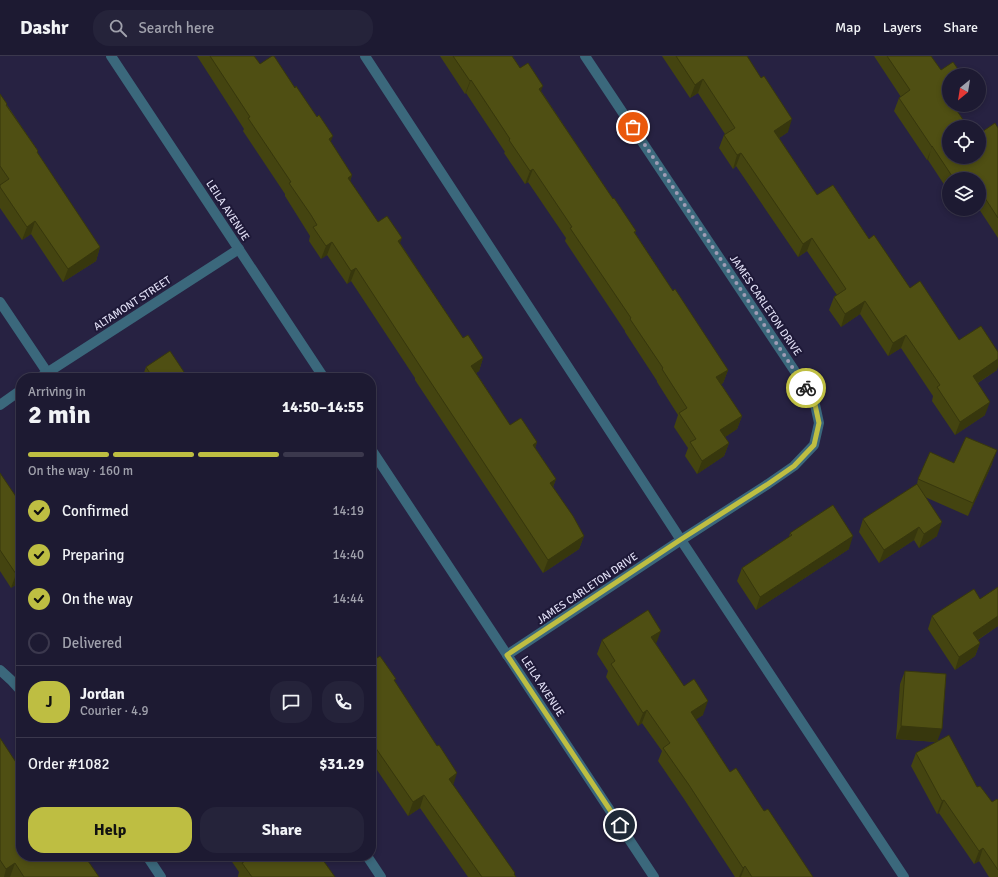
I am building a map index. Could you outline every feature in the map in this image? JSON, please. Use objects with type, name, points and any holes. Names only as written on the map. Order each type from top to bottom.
[{"type":"street","name":"LEILA AVENUE","points":[[111,56],[321,373]]},
{"type":"street","points":[[365,56],[680,540],[904,877]]},
{"type":"street","name":"JAMES CARLETON DRIVE","points":[[507,655],[794,466],[814,445],[819,423],[814,400],[585,56]]},
{"type":"street","name":"ALTAMONT STREET","points":[[50,373],[239,249]]},
{"type":"street","points":[[0,302],[43,373]]},
{"type":"street","points":[[0,405],[16,394]]},
{"type":"street","name":"LEILA AVENUE","points":[[376,457],[654,877]]},
{"type":"street","points":[[0,670],[16,686]]},
{"type":"street","points":[[150,861],[161,877]]},
{"type":"street","points":[[370,861],[381,877]]},
{"type":"building","points":[[210,56],[254,56],[260,64],[274,56],[295,88],[296,86],[317,117],[319,115],[333,136],[329,139],[352,175],[348,178],[378,222],[387,216],[402,238],[398,241],[463,338],[468,335],[483,358],[471,366],[510,425],[521,418],[537,442],[533,445],[556,479],[550,483],[573,516],[584,536],[548,560],[356,268],[351,271],[332,242],[326,246],[313,227],[317,225],[311,215],[289,183],[291,182],[248,118],[250,117]]},
{"type":"building","points":[[453,56],[512,56],[520,68],[528,63],[543,86],[539,89],[636,231],[634,232],[673,291],[675,289],[728,370],[716,377],[742,416],[720,430],[729,443],[702,461],[690,442],[696,439],[679,413],[687,408],[662,369],[663,368],[570,228],[572,227],[533,169],[530,171],[471,80],[470,81]]},
{"type":"building","points":[[676,56],[747,56],[761,78],[764,76],[792,119],[774,131],[817,195],[833,185],[869,239],[874,235],[910,288],[920,281],[959,340],[981,326],[998,352],[998,359],[973,376],[990,402],[960,422],[937,387],[940,385],[906,335],[893,343],[865,301],[845,314],[834,297],[846,289],[812,238],[803,244],[741,153],[737,155],[724,135],[735,128],[703,79],[695,85]]},
{"type":"building","points":[[887,56],[931,56],[942,69],[942,112],[958,112],[963,120],[942,120],[942,161],[899,98],[910,90]]},
{"type":"building","points":[[953,62],[957,68],[944,68]]},
{"type":"building","points":[[0,94],[100,247],[68,269],[35,221],[27,227],[0,187],[0,185],[9,179],[0,166]]},
{"type":"building","points":[[995,123],[998,128],[998,218],[986,200],[986,172],[949,172],[944,164],[986,164],[986,129]]},
{"type":"building","points":[[170,351],[185,373],[150,373],[146,367]]},
{"type":"building","points":[[966,437],[997,450],[973,503],[918,479],[930,452],[954,463]]},
{"type":"building","points":[[0,473],[16,497],[16,574],[0,550]]},
{"type":"building","points":[[917,484],[942,522],[924,534],[919,527],[884,550],[863,519]]},
{"type":"building","points":[[833,505],[853,536],[760,597],[742,568],[792,535],[790,533]]},
{"type":"building","points":[[998,587],[998,616],[973,633],[980,643],[959,657],[932,616],[974,589],[980,599]]},
{"type":"building","points":[[648,610],[661,631],[651,637],[684,686],[694,679],[708,701],[691,712],[730,772],[736,768],[764,811],[768,809],[813,877],[752,877],[745,866],[743,868],[663,748],[670,743],[647,710],[643,713],[611,664],[615,661],[602,640]]},
{"type":"building","points":[[380,656],[396,679],[394,680],[437,746],[439,745],[457,773],[449,779],[515,873],[514,874],[516,877],[482,877],[424,795],[413,802],[376,748],[376,659]]},
{"type":"building","points":[[905,671],[946,674],[942,729],[901,726]]},
{"type":"building","points":[[949,735],[977,787],[980,786],[992,802],[997,799],[998,800],[998,870],[983,848],[979,851],[944,800],[942,801],[916,753]]},
{"type":"building","points":[[0,738],[16,762],[16,861],[88,861],[99,877],[24,877],[15,863],[6,869],[0,860]]},
{"type":"building","points":[[245,861],[324,861],[335,877],[252,877],[242,863]]},
{"type":"way so far","points":[[633,127],[806,388]]},
{"type":"route","points":[[620,825],[507,655],[794,466],[814,445],[819,423],[814,400],[806,388]]}]
